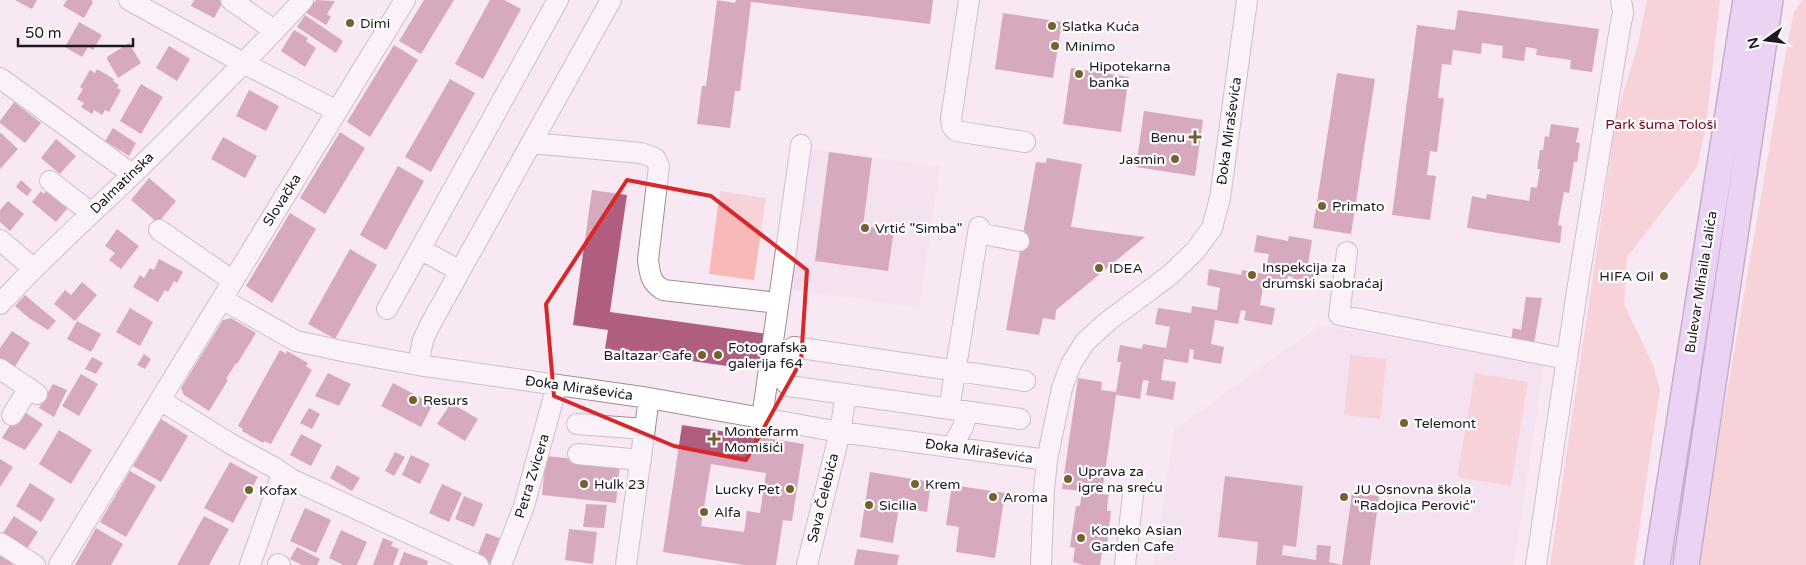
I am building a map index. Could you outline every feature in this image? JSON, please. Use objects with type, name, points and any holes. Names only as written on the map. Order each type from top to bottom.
[{"type":"main road","name":"Bulevar Mihaila Lalića","points":[[1657,565],[1746,0]]},
{"type":"main road","name":"Bulevar Mihaila Lalića","points":[[1686,565],[1770,0]]},
{"type":"street","points":[[129,0],[245,64],[337,111]]},
{"type":"street","points":[[231,0],[275,31]]},
{"type":"street","name":"Dalmatinska","points":[[0,304],[33,268],[245,64],[302,0]]},
{"type":"street","name":"Slovačka","points":[[59,565],[405,0]]},
{"type":"street","points":[[387,309],[558,0]]},
{"type":"street","points":[[418,365],[426,334],[611,0]]},
{"type":"street","points":[[969,0],[951,119],[952,126],[956,131],[1025,142]]},
{"type":"street","name":"Đoka Miraševića","points":[[222,299],[296,341],[418,365],[649,398],[840,432],[1047,460],[1062,388],[1071,364],[1084,342],[1107,322],[1170,275],[1195,251],[1212,228],[1220,198],[1247,0]]},
{"type":"street","points":[[1536,565],[1623,12],[1621,0]]},
{"type":"street","points":[[0,78],[132,174]]},
{"type":"street","points":[[531,143],[641,153],[655,158],[660,166],[648,260],[655,284],[663,290],[778,303]]},
{"type":"street","points":[[762,418],[801,145]]},
{"type":"street","points":[[50,180],[91,213]]},
{"type":"street","points":[[159,230],[233,281]]},
{"type":"street","points":[[952,447],[963,427],[958,410],[955,370],[978,230],[1019,241]]},
{"type":"street","points":[[0,240],[33,268]]},
{"type":"street","points":[[420,249],[460,271]]},
{"type":"street","points":[[1347,252],[1339,315],[1567,359]]},
{"type":"street","points":[[1020,420],[786,384],[784,374],[787,356],[790,349],[794,346],[1025,381]]},
{"type":"street","points":[[0,369],[33,391],[12,415]]},
{"type":"street","name":"Petra Zvicera","points":[[501,565],[524,506],[558,385]]},
{"type":"street","name":"Sava Čelebića","points":[[807,565],[840,432],[846,394]]},
{"type":"street","points":[[626,565],[649,398]]},
{"type":"street","points":[[160,400],[282,474],[478,565]]},
{"type":"street","points":[[578,424],[645,429]]},
{"type":"street","points":[[578,454],[641,460]]},
{"type":"street","points":[[1041,565],[1047,460]]},
{"type":"street","points":[[250,565],[282,474]]},
{"type":"street","points":[[1125,565],[1133,495]]},
{"type":"street","points":[[0,542],[35,565]]},
{"type":"highlighted area","points":[[627,180],[711,196],[807,270],[801,361],[746,460],[674,446],[554,396],[546,304]]},
{"type":"shaded area","name":"Vrtić \"Simba\"","points":[[810,148],[940,167],[919,308],[790,289]]},
{"type":"shaded area","name":"JU Osnovna škola \"Radojica Perović\"","points":[[1320,325],[1544,365],[1514,565],[1154,565],[1174,430]]},
{"type":"green space","name":"Park šuma Tološi","points":[[1647,0],[1720,0],[1706,127],[1697,167],[1627,257],[1624,304],[1653,365],[1660,389],[1634,565],[1550,565],[1617,113],[1637,48]]},
{"type":"green space","points":[[1802,0],[1806,0],[1806,565],[1699,565],[1712,479],[1787,46],[1794,12]]},
{"type":"green space","points":[[720,191],[766,198],[754,280],[709,274]]},
{"type":"green space","points":[[1350,355],[1387,359],[1380,419],[1344,415]]},
{"type":"green space","points":[[1475,373],[1528,382],[1511,486],[1457,477]]},
{"type":"building","points":[[15,0],[37,0],[32,9]]},
{"type":"building","points":[[67,0],[91,0],[93,2],[84,18],[63,6]]},
{"type":"building","points":[[194,0],[224,0],[214,18],[191,6]]},
{"type":"building","points":[[316,0],[335,1],[327,14],[331,17],[326,25],[305,12]]},
{"type":"building","points":[[424,0],[454,0],[421,54],[399,41]]},
{"type":"building","points":[[490,0],[504,0],[521,9],[483,79],[455,64]]},
{"type":"building","points":[[717,0],[735,3],[736,0],[933,0],[930,24],[751,2],[740,91],[735,91],[730,128],[697,124],[702,86],[706,86]]},
{"type":"building","points":[[1458,10],[1599,29],[1592,72],[1570,69],[1571,60],[1536,55],[1537,49],[1526,47],[1524,61],[1502,58],[1503,46],[1482,43],[1481,54],[1453,50],[1451,65],[1442,64],[1438,98],[1444,98],[1437,152],[1430,151],[1427,175],[1436,176],[1430,220],[1392,215],[1417,25],[1455,30]]},
{"type":"building","points":[[1003,13],[1062,22],[1053,78],[995,69]]},
{"type":"building","points":[[305,15],[343,41],[336,53],[297,27]]},
{"type":"building","points":[[79,22],[102,35],[93,50],[88,47],[82,57],[65,47]]},
{"type":"building","points":[[294,30],[308,38],[306,41],[316,48],[305,67],[281,51]]},
{"type":"building","points":[[129,43],[141,63],[118,78],[107,57]]},
{"type":"building","points":[[394,45],[418,60],[370,137],[347,122]]},
{"type":"building","points":[[169,46],[190,59],[177,81],[156,68]]},
{"type":"building","points":[[1071,68],[1129,77],[1121,132],[1063,124]]},
{"type":"building","points":[[97,69],[114,79],[113,81],[119,85],[117,88],[121,90],[109,112],[105,110],[102,115],[94,110],[92,114],[81,107],[84,103],[77,99],[83,89],[80,87],[90,70],[95,73]]},
{"type":"building","points":[[1337,73],[1375,79],[1351,234],[1313,228]]},
{"type":"building","points":[[450,79],[475,93],[431,172],[405,157]]},
{"type":"building","points":[[141,84],[163,97],[141,134],[120,121]]},
{"type":"building","points":[[249,90],[279,106],[266,131],[236,116]]},
{"type":"building","points":[[14,102],[41,123],[25,143],[0,123]]},
{"type":"building","points":[[1144,111],[1203,120],[1195,176],[1136,167]]},
{"type":"building","points":[[1551,124],[1579,128],[1576,142],[1580,143],[1577,162],[1574,162],[1569,193],[1564,192],[1558,225],[1562,226],[1560,243],[1467,228],[1472,196],[1486,199],[1487,194],[1529,201],[1531,187],[1537,188],[1540,150],[1543,150],[1545,136],[1549,137]]},
{"type":"building","points":[[113,128],[136,143],[129,156],[105,141]]},
{"type":"building","points":[[340,132],[365,148],[325,214],[300,198]]},
{"type":"building","points":[[0,134],[18,149],[0,169]]},
{"type":"building","points":[[223,137],[257,156],[245,178],[211,159]]},
{"type":"building","points":[[56,139],[76,156],[60,174],[41,158]]},
{"type":"building","points":[[829,152],[872,158],[863,226],[894,230],[888,271],[815,261]]},
{"type":"building","points":[[1047,158],[1082,164],[1071,227],[1145,237],[1056,310],[1055,320],[1043,318],[1039,335],[1006,330],[1036,162],[1046,163]]},
{"type":"building","points":[[398,166],[424,181],[386,250],[360,235]]},
{"type":"building","points":[[149,178],[176,201],[158,223],[131,200]]},
{"type":"building","points":[[21,180],[32,190],[27,196],[16,187]]},
{"type":"building","points":[[51,186],[72,203],[56,222],[32,202],[41,191],[44,194]]},
{"type":"building","points":[[592,190],[627,195],[610,312],[768,334],[763,371],[605,349],[608,330],[573,325]]},
{"type":"building","points":[[8,201],[24,214],[10,231],[0,222],[0,210]]},
{"type":"building","points":[[290,213],[316,229],[272,303],[246,286]]},
{"type":"building","points":[[117,229],[139,246],[121,269],[109,260],[115,253],[105,246]]},
{"type":"building","points":[[1257,235],[1288,241],[1289,236],[1312,240],[1307,271],[1315,273],[1312,290],[1291,286],[1293,277],[1288,276],[1285,290],[1263,287],[1260,305],[1275,308],[1272,325],[1244,320],[1246,311],[1241,310],[1238,324],[1215,320],[1211,344],[1224,347],[1221,364],[1193,359],[1194,350],[1190,349],[1188,363],[1164,359],[1161,380],[1176,382],[1173,400],[1146,395],[1149,381],[1143,380],[1140,399],[1116,395],[1102,494],[1109,495],[1107,511],[1111,511],[1106,553],[1102,552],[1100,565],[1083,565],[1073,562],[1075,548],[1070,547],[1076,506],[1080,506],[1082,491],[1062,489],[1078,378],[1102,382],[1101,390],[1116,392],[1121,362],[1117,362],[1120,345],[1142,349],[1143,344],[1166,348],[1170,327],[1155,324],[1158,308],[1191,313],[1192,306],[1217,310],[1220,288],[1207,285],[1209,269],[1241,275],[1242,270],[1265,274],[1269,254],[1254,252]]},
{"type":"building","points":[[350,249],[377,265],[335,339],[308,324]]},
{"type":"building","points":[[159,259],[183,272],[177,283],[174,281],[168,292],[165,290],[158,302],[133,287],[140,275],[144,278],[150,268],[154,270]]},
{"type":"building","points":[[82,282],[97,295],[75,321],[54,304],[65,290],[71,295]]},
{"type":"building","points":[[25,295],[56,321],[48,330],[15,306]]},
{"type":"building","points":[[1526,297],[1542,298],[1534,343],[1511,340],[1513,328],[1521,330]]},
{"type":"building","points":[[130,308],[153,322],[140,346],[116,332]]},
{"type":"building","points":[[231,318],[256,333],[226,379],[228,380],[209,411],[184,395],[181,388],[223,320]]},
{"type":"building","points":[[77,321],[101,334],[91,352],[67,339]]},
{"type":"building","points":[[12,331],[30,343],[14,368],[0,359],[0,348]]},
{"type":"building","points":[[280,350],[286,354],[287,351],[308,363],[306,366],[312,370],[271,444],[264,441],[263,443],[242,431],[243,429],[238,426]]},
{"type":"building","points":[[144,354],[151,359],[145,369],[137,365]]},
{"type":"building","points":[[92,357],[103,363],[96,374],[85,369]]},
{"type":"building","points":[[328,373],[351,384],[339,406],[315,396]]},
{"type":"building","points":[[81,374],[98,384],[79,416],[62,406]]},
{"type":"building","points":[[393,383],[433,404],[421,427],[381,406]]},
{"type":"building","points":[[53,384],[67,390],[54,417],[39,408]]},
{"type":"building","points":[[451,403],[478,419],[465,441],[437,424]]},
{"type":"building","points":[[309,408],[320,414],[312,429],[300,423]]},
{"type":"building","points":[[20,409],[43,424],[25,450],[2,438]]},
{"type":"building","points":[[161,419],[188,436],[161,482],[133,466]]},
{"type":"building","points":[[682,425],[804,444],[792,521],[783,520],[776,565],[744,565],[663,552]],"holes":[[[711,464],[766,473],[760,513],[747,511],[744,532],[701,526]]]},
{"type":"building","points":[[59,430],[92,450],[71,484],[39,464]]},
{"type":"building","points":[[301,434],[322,445],[311,466],[290,455]]},
{"type":"building","points":[[395,452],[405,457],[394,476],[385,471]]},
{"type":"building","points":[[411,455],[430,464],[420,484],[402,475]]},
{"type":"building","points":[[546,456],[620,464],[616,503],[542,495]]},
{"type":"building","points":[[0,459],[13,467],[0,487]]},
{"type":"building","points":[[230,462],[258,477],[233,523],[204,508]]},
{"type":"building","points":[[337,465],[360,478],[352,491],[330,478]]},
{"type":"building","points":[[130,471],[156,486],[126,537],[100,522]]},
{"type":"building","points":[[870,472],[931,482],[927,512],[899,507],[893,543],[860,537]]},
{"type":"building","points":[[1225,476],[1303,486],[1296,547],[1283,545],[1282,555],[1316,560],[1317,545],[1331,546],[1329,562],[1342,565],[1256,565],[1258,542],[1218,537]]},
{"type":"building","points":[[30,483],[55,499],[41,522],[16,506]]},
{"type":"building","points":[[442,484],[462,493],[449,522],[429,513]]},
{"type":"building","points":[[952,485],[1005,493],[995,558],[956,552],[959,527],[946,525]]},
{"type":"building","points":[[1352,493],[1379,496],[1370,565],[1342,565]]},
{"type":"building","points":[[464,496],[483,504],[474,527],[455,519]]},
{"type":"building","points":[[586,504],[607,505],[604,528],[583,527]]},
{"type":"building","points":[[305,508],[331,520],[316,553],[290,541]]},
{"type":"building","points":[[14,516],[38,532],[24,553],[1,536]]},
{"type":"building","points":[[204,516],[229,529],[209,565],[177,565]]},
{"type":"building","points":[[96,528],[123,544],[111,565],[75,565]]},
{"type":"building","points":[[569,529],[597,532],[593,564],[565,560]]},
{"type":"building","points":[[341,530],[367,542],[357,565],[343,565],[329,558]]},
{"type":"building","points":[[486,533],[507,541],[493,565],[476,559]]},
{"type":"building","points":[[383,538],[393,542],[391,546],[399,549],[393,565],[373,565]]},
{"type":"building","points":[[297,547],[320,559],[317,565],[302,565],[290,559]]},
{"type":"building","points":[[0,548],[16,560],[12,565],[0,565]]},
{"type":"building","points":[[857,549],[899,555],[897,565],[854,565]]},
{"type":"building","points":[[404,552],[428,561],[427,565],[399,565]]},
{"type":"place","name":"Dimi","points":[[350,23]]},
{"type":"place","name":"Slatka Kuća","points":[[1052,26]]},
{"type":"place","name":"Minimo","points":[[1055,46]]},
{"type":"place","name":"Hipotekarna banka","points":[[1079,74]]},
{"type":"place","name":"Benu","points":[[1195,137]]},
{"type":"place","name":"Jasmin","points":[[1175,159]]},
{"type":"place","name":"Primato","points":[[1322,206]]},
{"type":"place","name":"Vrtić \"Simba\"","points":[[865,228]]},
{"type":"place","name":"IDEA","points":[[1099,268]]},
{"type":"place","name":"Inspekcija za drumski saobraćaj","points":[[1252,275]]},
{"type":"place","name":"HIFA Oil","points":[[1664,276]]},
{"type":"place","name":"Baltazar Cafe","points":[[702,355]]},
{"type":"place","name":"Fotografska galerija f64","points":[[718,355]]},
{"type":"place","name":"Resurs","points":[[413,400]]},
{"type":"place","name":"Telemont","points":[[1404,423]]},
{"type":"place","name":"Montefarm Momišići","points":[[714,439]]},
{"type":"place","name":"Uprava za igre na sreću","points":[[1068,479]]},
{"type":"place","name":"Hulk 23","points":[[584,484]]},
{"type":"place","name":"Krem","points":[[915,484]]},
{"type":"place","name":"Lucky Pet","points":[[790,489]]},
{"type":"place","name":"Kofax","points":[[249,490]]},
{"type":"place","name":"Aroma","points":[[993,497]]},
{"type":"place","name":"JU Osnovna škola \"Radojica Perović\"","points":[[1344,497]]},
{"type":"place","name":"Sicilia","points":[[869,505]]},
{"type":"place","name":"Alfa","points":[[704,512]]},
{"type":"place","name":"Koneko Asian Garden Cafe","points":[[1081,538]]}]
